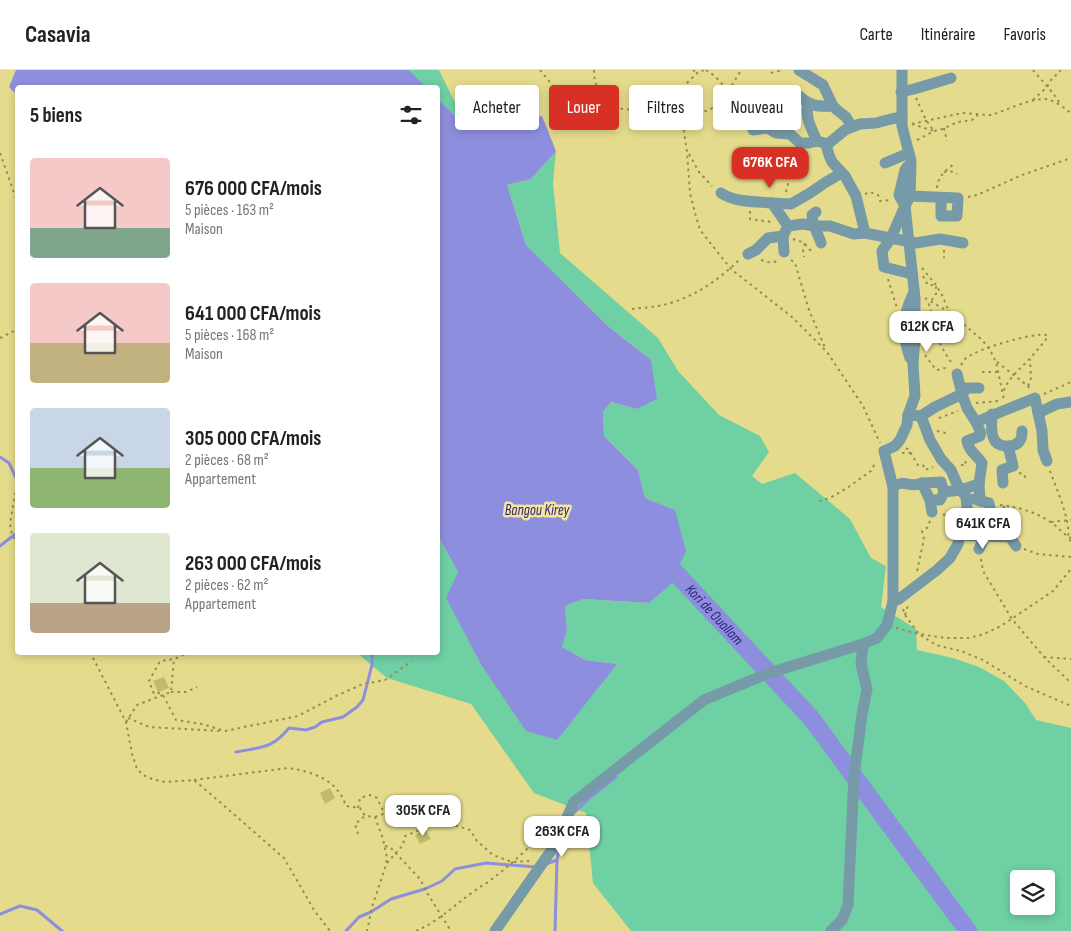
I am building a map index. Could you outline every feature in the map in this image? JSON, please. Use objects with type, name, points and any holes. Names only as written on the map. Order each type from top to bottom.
[{"type":"street","points":[[799,70],[823,85],[833,106],[846,117],[852,127]]},
{"type":"street","points":[[902,70],[901,92],[909,153],[904,199],[891,238],[882,251],[884,267],[912,274]]},
{"type":"street","points":[[901,92],[914,90],[951,78]]},
{"type":"street","points":[[801,97],[808,103],[822,107],[833,106]]},
{"type":"street","points":[[808,103],[806,113],[808,120],[828,148],[832,162],[842,173],[856,196],[865,233]]},
{"type":"street","points":[[771,130],[776,133],[790,134],[800,143],[809,144],[823,142],[860,124],[876,123],[892,118],[906,122]]},
{"type":"street","points":[[885,163],[909,153]]},
{"type":"street","points":[[721,193],[735,200],[791,204],[842,173]]},
{"type":"street","points":[[904,199],[939,198],[958,198],[958,216],[941,216],[939,198]]},
{"type":"street","points":[[495,931],[553,848],[574,802],[704,700],[769,673],[864,644],[876,638],[887,625],[893,601],[893,487],[885,455],[900,440],[907,425],[908,415],[915,396],[913,364],[915,338],[914,292],[904,199]]},
{"type":"street","points":[[772,203],[785,231],[784,252]]},
{"type":"street","points":[[816,212],[812,215],[812,223],[821,243]]},
{"type":"street","points":[[752,252],[768,238],[803,224],[830,226],[854,234],[865,233],[909,242],[940,239],[963,243]]},
{"type":"street","points":[[913,364],[909,356],[904,331],[904,316],[914,292]]},
{"type":"street","points":[[957,374],[967,408],[981,433],[980,436],[967,441],[969,450],[982,463],[979,484],[992,520],[979,549]]},
{"type":"street","points":[[908,415],[920,416],[962,394],[968,388],[979,388]]},
{"type":"street","points":[[976,422],[992,414],[1005,401],[1035,398],[1047,461]]},
{"type":"street","points":[[1038,413],[1057,404],[1071,402]]},
{"type":"street","points":[[992,414],[991,428],[993,438],[999,445],[1008,446],[1016,444],[1020,441],[1022,431]]},
{"type":"street","points":[[893,601],[899,599],[950,558],[958,544],[967,507],[963,493],[951,470],[941,459],[930,440],[920,416]]},
{"type":"street","points":[[1004,483],[1002,470],[1013,466],[1008,446]]},
{"type":"street","points":[[893,487],[898,483],[908,483],[913,486],[922,483],[941,482],[941,499],[931,515]]},
{"type":"street","points":[[922,483],[941,499]]},
{"type":"street","points":[[941,499],[963,493],[979,484]]},
{"type":"street","points":[[963,493],[985,502]]},
{"type":"street","points":[[960,534],[1013,542]]},
{"type":"street","points":[[831,931],[842,920],[848,905],[854,776],[867,689],[861,664],[864,644]]},
{"type":"path","points":[[540,70],[552,85]]},
{"type":"path","points":[[594,70],[596,85]]},
{"type":"path","points":[[693,70],[697,73]]},
{"type":"path","points":[[685,85],[697,73],[705,70],[723,85]]},
{"type":"path","points":[[732,85],[741,70]]},
{"type":"path","points":[[771,73],[783,70]]},
{"type":"path","points":[[1033,70],[1062,106]]},
{"type":"path","points":[[1032,100],[1047,87],[1061,70]]},
{"type":"path","points":[[914,90],[916,100],[934,131]]},
{"type":"path","points":[[906,122],[962,113],[992,115],[1032,100],[1047,99],[1062,106],[1071,113]]},
{"type":"path","points":[[909,153],[934,131],[958,122],[972,120],[978,115]]},
{"type":"path","points":[[906,122],[934,131]]},
{"type":"path","points":[[944,128],[947,141]]},
{"type":"path","points":[[684,130],[690,193],[700,230],[731,268],[792,317],[827,352]]},
{"type":"path","points":[[786,192],[792,172],[791,163],[800,143]]},
{"type":"path","points":[[0,152],[15,195]]},
{"type":"path","points":[[687,152],[707,182],[721,193]]},
{"type":"path","points":[[958,198],[977,195],[1022,175],[1071,158]]},
{"type":"path","points":[[939,198],[938,182],[944,172],[954,164]]},
{"type":"path","points":[[944,172],[950,171],[957,174]]},
{"type":"path","points":[[856,196],[870,192],[878,194],[880,201],[904,199]]},
{"type":"path","points":[[750,201],[750,219],[766,221],[805,243],[804,257]]},
{"type":"path","points":[[632,309],[663,305],[698,291],[712,283],[743,256],[752,252],[759,260],[770,262],[779,259],[780,254],[784,252],[795,262],[809,310],[827,352],[862,406],[885,455],[874,464],[871,471],[847,488],[830,498],[819,501]]},
{"type":"path","points":[[936,284],[928,285],[917,265],[923,268],[936,284],[949,312]]},
{"type":"path","points":[[884,267],[898,313]]},
{"type":"path","points":[[915,338],[936,370],[944,367],[954,368],[940,341],[929,304],[936,294],[936,284]]},
{"type":"path","points":[[914,292],[949,312],[982,339],[996,362],[1005,401]]},
{"type":"path","points":[[915,324],[940,341]]},
{"type":"path","points":[[0,338],[15,330]]},
{"type":"path","points":[[957,374],[965,359],[978,352],[1038,334],[1047,335],[1030,359],[1013,375],[1005,386],[1005,401]]},
{"type":"path","points":[[1028,386],[1031,378],[1030,359]]},
{"type":"path","points":[[996,362],[1028,386],[1035,398],[1071,382]]},
{"type":"path","points":[[982,372],[999,372]]},
{"type":"path","points":[[900,440],[918,465],[923,465],[925,470],[940,465],[966,464],[964,456],[969,450]]},
{"type":"path","points":[[1047,461],[1062,499],[1071,542]]},
{"type":"path","points":[[15,494],[10,524],[12,536],[15,540]]},
{"type":"path","points":[[985,502],[1039,514],[1069,537]]},
{"type":"path","points":[[1002,505],[1013,522],[1016,534],[1013,542],[1038,554],[1071,557]]},
{"type":"path","points":[[913,588],[924,539],[922,531],[927,528],[931,515],[948,514],[955,531],[960,534]]},
{"type":"path","points":[[1050,522],[1071,520]]},
{"type":"path","points":[[979,549],[983,572],[1012,619],[1044,657],[1071,684]]},
{"type":"path","points":[[887,625],[919,634],[945,638],[969,638],[984,634],[1001,626],[1053,591],[1071,569]]},
{"type":"path","points":[[919,634],[936,645],[961,651],[983,660],[1026,686],[1071,706]]},
{"type":"path","points":[[92,655],[126,722],[132,754],[137,769],[143,775],[165,782],[288,768],[298,769],[319,776],[334,786],[346,806],[360,808],[365,816]]},
{"type":"path","points":[[163,695],[154,694],[149,680],[161,661],[183,655]]},
{"type":"path","points":[[1044,657],[1071,659]]},
{"type":"path","points":[[171,692],[174,659]]},
{"type":"path","points":[[128,718],[149,727],[176,730],[226,731],[298,716],[363,684],[385,680],[412,661]]},
{"type":"path","points":[[126,722],[137,705],[171,692],[186,692],[197,687]]},
{"type":"path","points":[[163,695],[176,720],[202,724],[226,731]]},
{"type":"path","points":[[194,780],[284,858],[314,910],[330,931]]},
{"type":"path","points":[[358,808],[360,798],[370,795],[377,798],[384,813]]},
{"type":"path","points":[[358,834],[355,824],[365,816],[375,817],[407,805]]},
{"type":"path","points":[[367,931],[372,907],[387,858],[384,839],[375,817]]},
{"type":"path","points":[[386,865],[403,845],[405,836],[429,826],[431,820],[438,820],[470,830],[477,841],[493,855],[512,862],[545,860]]},
{"type":"path","points":[[416,931],[442,917],[491,879],[532,844],[553,823]]},
{"type":"path","points":[[385,846],[390,847],[420,879],[451,931]]},
{"type":"green space","points":[[409,70],[439,70],[455,103],[455,116],[440,101],[440,85],[424,85]]},
{"type":"green space","points":[[556,151],[553,183],[560,253],[658,338],[678,371],[719,415],[760,436],[769,452],[752,476],[762,484],[795,473],[850,519],[871,558],[886,566],[881,607],[916,629],[917,650],[953,658],[979,667],[1004,681],[1025,703],[1036,720],[1071,728],[1071,931],[631,931],[593,883],[586,813],[534,793],[471,704],[387,678],[359,655],[440,655],[440,540],[458,572],[482,666],[616,664],[585,660],[561,647],[567,629],[565,606],[583,599],[649,603],[675,510],[645,498],[638,470],[604,436],[603,412],[611,402],[637,409],[651,360],[609,327],[526,245],[507,185],[531,179]]},
{"type":"water","points":[[16,70],[409,70],[424,85],[15,85],[15,93],[9,87]]},
{"type":"water","name":"Bangou Kirey","points":[[440,101],[455,116],[455,130],[539,130],[539,117],[542,116],[556,151],[531,179],[507,185],[526,245],[609,327],[651,360],[657,399],[637,409],[611,402],[603,412],[604,436],[638,470],[645,498],[675,510],[686,551],[671,584],[649,603],[583,599],[565,606],[567,629],[562,647],[585,660],[617,664],[557,740],[526,731],[482,666],[446,598],[458,572],[440,540]]},
{"type":"building","points":[[164,677],[169,688],[158,692],[153,681]]},
{"type":"building","points":[[330,788],[335,798],[325,804],[320,793]]},
{"type":"building","points":[[425,829],[431,839],[420,844],[415,835]]},
{"type":"waterway","points":[[0,457],[9,463],[15,476]]},
{"type":"waterway","points":[[0,546],[15,534]]},
{"type":"waterway","name":"Kori de Ouallam","points":[[660,556],[811,718],[968,931]]},
{"type":"waterway","points":[[236,752],[271,744],[289,728],[306,730],[322,722],[343,717],[363,700],[372,665],[372,655]]},
{"type":"waterway","points":[[575,812],[589,798],[616,777]]},
{"type":"waterway","points":[[555,931],[559,847]]},
{"type":"waterway","points":[[546,864],[557,860]]},
{"type":"waterway","points":[[346,931],[359,917],[371,912],[391,899],[425,889],[442,881],[455,869],[486,863],[536,867]]},
{"type":"waterway","points":[[0,914],[20,906],[37,910],[62,931]]}]
